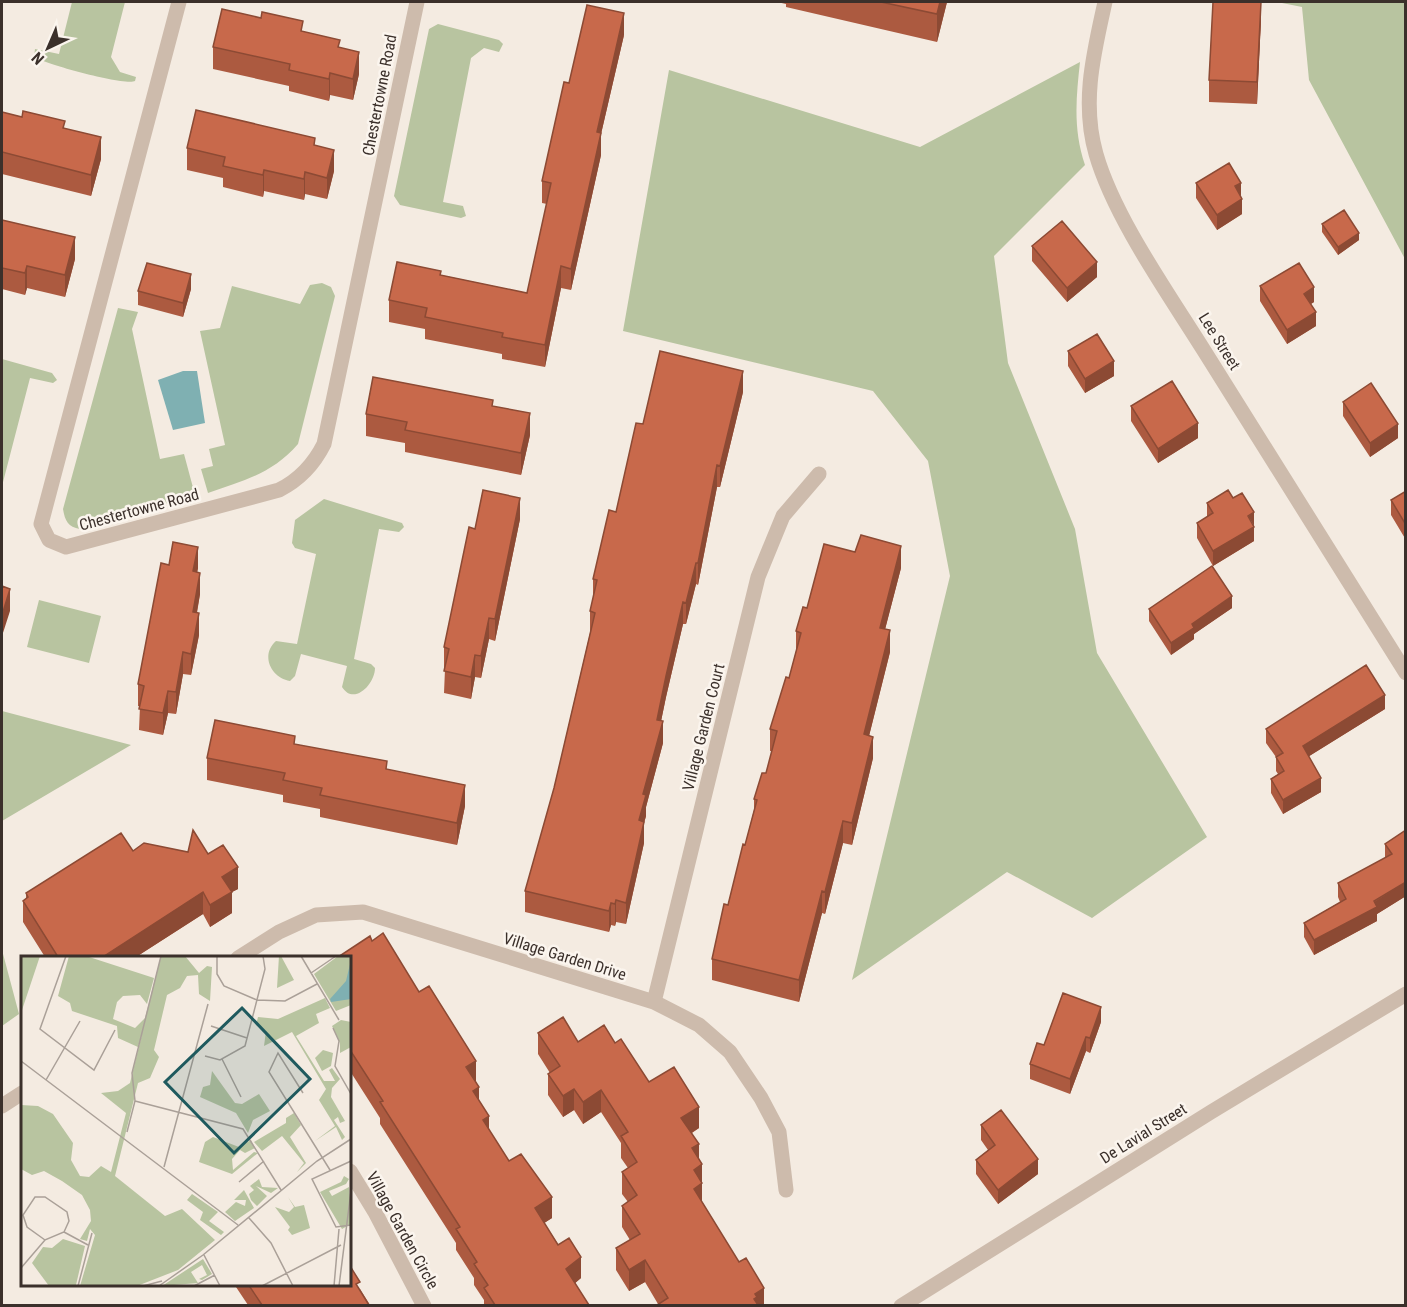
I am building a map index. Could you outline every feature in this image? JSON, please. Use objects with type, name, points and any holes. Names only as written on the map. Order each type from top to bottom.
[{"type":"street","name":"Chestertowne Road","points":[[179,2],[41,524],[49,540],[66,547],[279,490],[303,474],[319,453],[324,444],[417,2]]},
{"type":"street","name":"Lee Street","points":[[1105,2],[1089,72],[1089,113],[1096,153],[1110,192],[1162,284],[1406,674]]},
{"type":"street","name":"Village Garden Court","points":[[654,1002],[758,577],[783,516],[819,474]]},
{"type":"street","name":"Village Garden Drive","points":[[240,956],[279,932],[316,915],[363,912],[654,1002],[699,1025],[730,1052],[761,1098],[779,1132],[786,1190]]},
{"type":"street","name":"De Lavial Street","points":[[901,1305],[1406,994]]},
{"type":"street","points":[[2,1106],[21,1094]]},
{"type":"street","name":"Village Garden Circle","points":[[351,1174],[375,1212],[424,1305]]},
{"type":"green space","points":[[72,2],[125,2],[111,57],[120,72],[136,77],[135,81],[128,82],[85,74],[34,57],[35,49],[59,54]]},
{"type":"green space","points":[[1277,2],[1405,2],[1405,259],[1309,80],[1302,7]]},
{"type":"green space","points":[[438,24],[499,40],[503,44],[499,52],[484,48],[471,58],[443,202],[463,206],[466,216],[461,218],[400,205],[394,196],[429,29]]},
{"type":"green space","points":[[1080,62],[1077,127],[1085,165],[994,256],[1008,363],[1075,529],[1097,653],[1207,837],[1092,918],[1007,872],[852,980],[950,576],[928,461],[873,391],[623,331],[669,70],[920,147]]},
{"type":"green space","points":[[322,283],[331,287],[335,296],[298,444],[278,462],[257,475],[208,493],[201,469],[213,466],[209,449],[225,445],[200,331],[220,328],[232,286],[300,304],[310,285]]},
{"type":"green space","points":[[118,308],[138,312],[132,329],[160,459],[184,454],[195,495],[80,529],[68,523],[63,509]]},
{"type":"green space","points":[[2,359],[52,373],[57,380],[53,383],[30,378],[2,486]]},
{"type":"green space","points":[[324,499],[402,523],[404,527],[399,532],[379,529],[354,659],[371,664],[375,668],[372,680],[358,694],[347,692],[342,687],[347,666],[301,654],[295,676],[290,681],[283,679],[273,671],[268,659],[271,647],[276,641],[297,644],[316,554],[295,548],[292,543],[295,520]]},
{"type":"green space","points":[[39,600],[101,616],[89,663],[27,647]]},
{"type":"green space","points":[[2,711],[131,745],[2,821]]},
{"type":"green space","points":[[2,950],[19,1014],[2,1026]]},
{"type":"water","points":[[183,371],[197,371],[205,423],[173,430],[158,380]]},
{"type":"building","points":[[881,2],[940,2],[937,14]]},
{"type":"building","points":[[1213,2],[1261,2],[1257,82],[1209,80]]},
{"type":"building","points":[[587,5],[624,13],[597,132],[601,133],[571,269],[561,266],[545,345],[502,337],[503,333],[425,317],[427,308],[389,300],[397,262],[441,271],[440,275],[527,293],[551,183],[542,181],[564,82],[569,83]]},
{"type":"building","points":[[222,9],[261,18],[262,12],[303,21],[301,31],[340,40],[338,47],[359,52],[353,79],[330,73],[329,79],[289,70],[290,64],[213,47]]},
{"type":"building","points":[[196,110],[315,138],[314,145],[334,150],[327,178],[305,172],[304,179],[264,170],[263,175],[223,166],[225,157],[187,148]]},
{"type":"building","points":[[23,111],[65,121],[63,128],[101,137],[91,175],[2,152],[2,112],[22,117]]},
{"type":"building","points":[[1229,163],[1241,183],[1235,186],[1242,199],[1217,215],[1196,183]]},
{"type":"building","points":[[1344,210],[1359,233],[1338,247],[1322,224]]},
{"type":"building","points":[[2,220],[75,237],[65,275],[27,266],[25,273],[2,268]]},
{"type":"building","points":[[1062,221],[1097,262],[1067,288],[1032,246]]},
{"type":"building","points":[[147,263],[191,274],[183,303],[138,291]]},
{"type":"building","points":[[1299,263],[1314,287],[1304,294],[1316,312],[1287,330],[1260,286]]},
{"type":"building","points":[[1097,334],[1114,361],[1085,379],[1068,351]]},
{"type":"building","points":[[660,351],[743,371],[720,466],[717,465],[698,563],[696,563],[686,603],[683,602],[666,676],[657,720],[663,721],[643,794],[646,795],[639,820],[644,822],[626,903],[616,900],[615,904],[611,903],[609,911],[525,891],[554,788],[595,613],[590,611],[597,580],[593,579],[609,510],[616,512],[636,423],[643,424]]},
{"type":"building","points":[[373,377],[493,400],[492,406],[530,413],[521,453],[405,430],[407,422],[366,414]]},
{"type":"building","points":[[1172,381],[1198,423],[1158,449],[1131,406]]},
{"type":"building","points":[[1371,383],[1398,424],[1370,443],[1343,402]]},
{"type":"building","points":[[483,490],[520,498],[495,619],[489,618],[481,656],[475,655],[471,677],[444,671],[449,649],[444,647],[469,527],[475,529]]},
{"type":"building","points":[[1228,490],[1233,498],[1242,493],[1254,512],[1248,516],[1254,527],[1213,551],[1197,523],[1213,513],[1207,503]]},
{"type":"building","points":[[1406,491],[1406,525],[1391,500]]},
{"type":"building","points":[[861,535],[901,546],[880,628],[890,630],[864,734],[873,737],[852,823],[843,821],[799,980],[712,959],[724,904],[728,905],[757,800],[754,799],[762,773],[766,773],[777,731],[770,729],[786,677],[789,678],[801,633],[796,631],[803,607],[807,608],[824,544],[855,552]]},
{"type":"building","points":[[173,542],[198,547],[193,571],[200,573],[193,612],[199,613],[191,654],[183,652],[176,692],[168,691],[163,713],[139,709],[144,686],[138,684],[161,563],[169,565]]},
{"type":"building","points":[[1212,566],[1232,596],[1192,624],[1194,628],[1171,643],[1149,609]]},
{"type":"building","points":[[2,586],[10,589],[2,615]]},
{"type":"building","points":[[1366,665],[1385,695],[1303,746],[1321,778],[1283,800],[1271,779],[1284,771],[1276,757],[1283,753],[1266,729]]},
{"type":"building","points":[[215,720],[295,736],[294,744],[387,761],[386,769],[465,785],[457,823],[320,795],[322,788],[283,780],[285,773],[207,758]]},
{"type":"building","points":[[193,830],[208,854],[223,845],[238,867],[222,877],[232,892],[210,905],[203,892],[105,956],[57,956],[23,901],[28,897],[26,893],[121,833],[133,851],[144,843],[188,852]]},
{"type":"building","points":[[1406,830],[1406,882],[1374,901],[1377,907],[1314,940],[1304,923],[1346,899],[1338,883],[1392,854],[1385,844]]},
{"type":"building","points":[[383,933],[419,992],[429,986],[476,1061],[466,1067],[479,1087],[473,1091],[489,1116],[483,1120],[509,1161],[521,1154],[552,1197],[535,1208],[558,1245],[569,1238],[581,1257],[566,1269],[589,1305],[495,1305],[484,1288],[488,1285],[474,1264],[477,1262],[456,1229],[460,1227],[380,1102],[383,1101],[351,1052],[351,956],[340,956],[370,936],[372,941]]},
{"type":"building","points":[[1063,993],[1101,1007],[1090,1038],[1086,1037],[1070,1079],[1030,1064],[1037,1043],[1044,1045]]},
{"type":"building","points":[[563,1017],[578,1042],[604,1025],[615,1043],[621,1039],[649,1082],[674,1067],[699,1107],[681,1118],[699,1144],[692,1148],[702,1164],[694,1170],[702,1183],[694,1189],[739,1262],[746,1258],[764,1288],[755,1294],[757,1297],[754,1299],[758,1305],[657,1305],[668,1298],[645,1260],[629,1270],[616,1248],[640,1234],[622,1206],[637,1195],[622,1172],[637,1162],[621,1136],[628,1132],[601,1090],[583,1102],[574,1089],[563,1096],[548,1074],[560,1066],[538,1033]]},
{"type":"building","points":[[1001,1110],[1038,1159],[998,1190],[976,1160],[995,1145],[981,1125]]},
{"type":"building","points":[[351,1268],[360,1282],[356,1284],[369,1305],[262,1305],[249,1286],[351,1286]]}]
